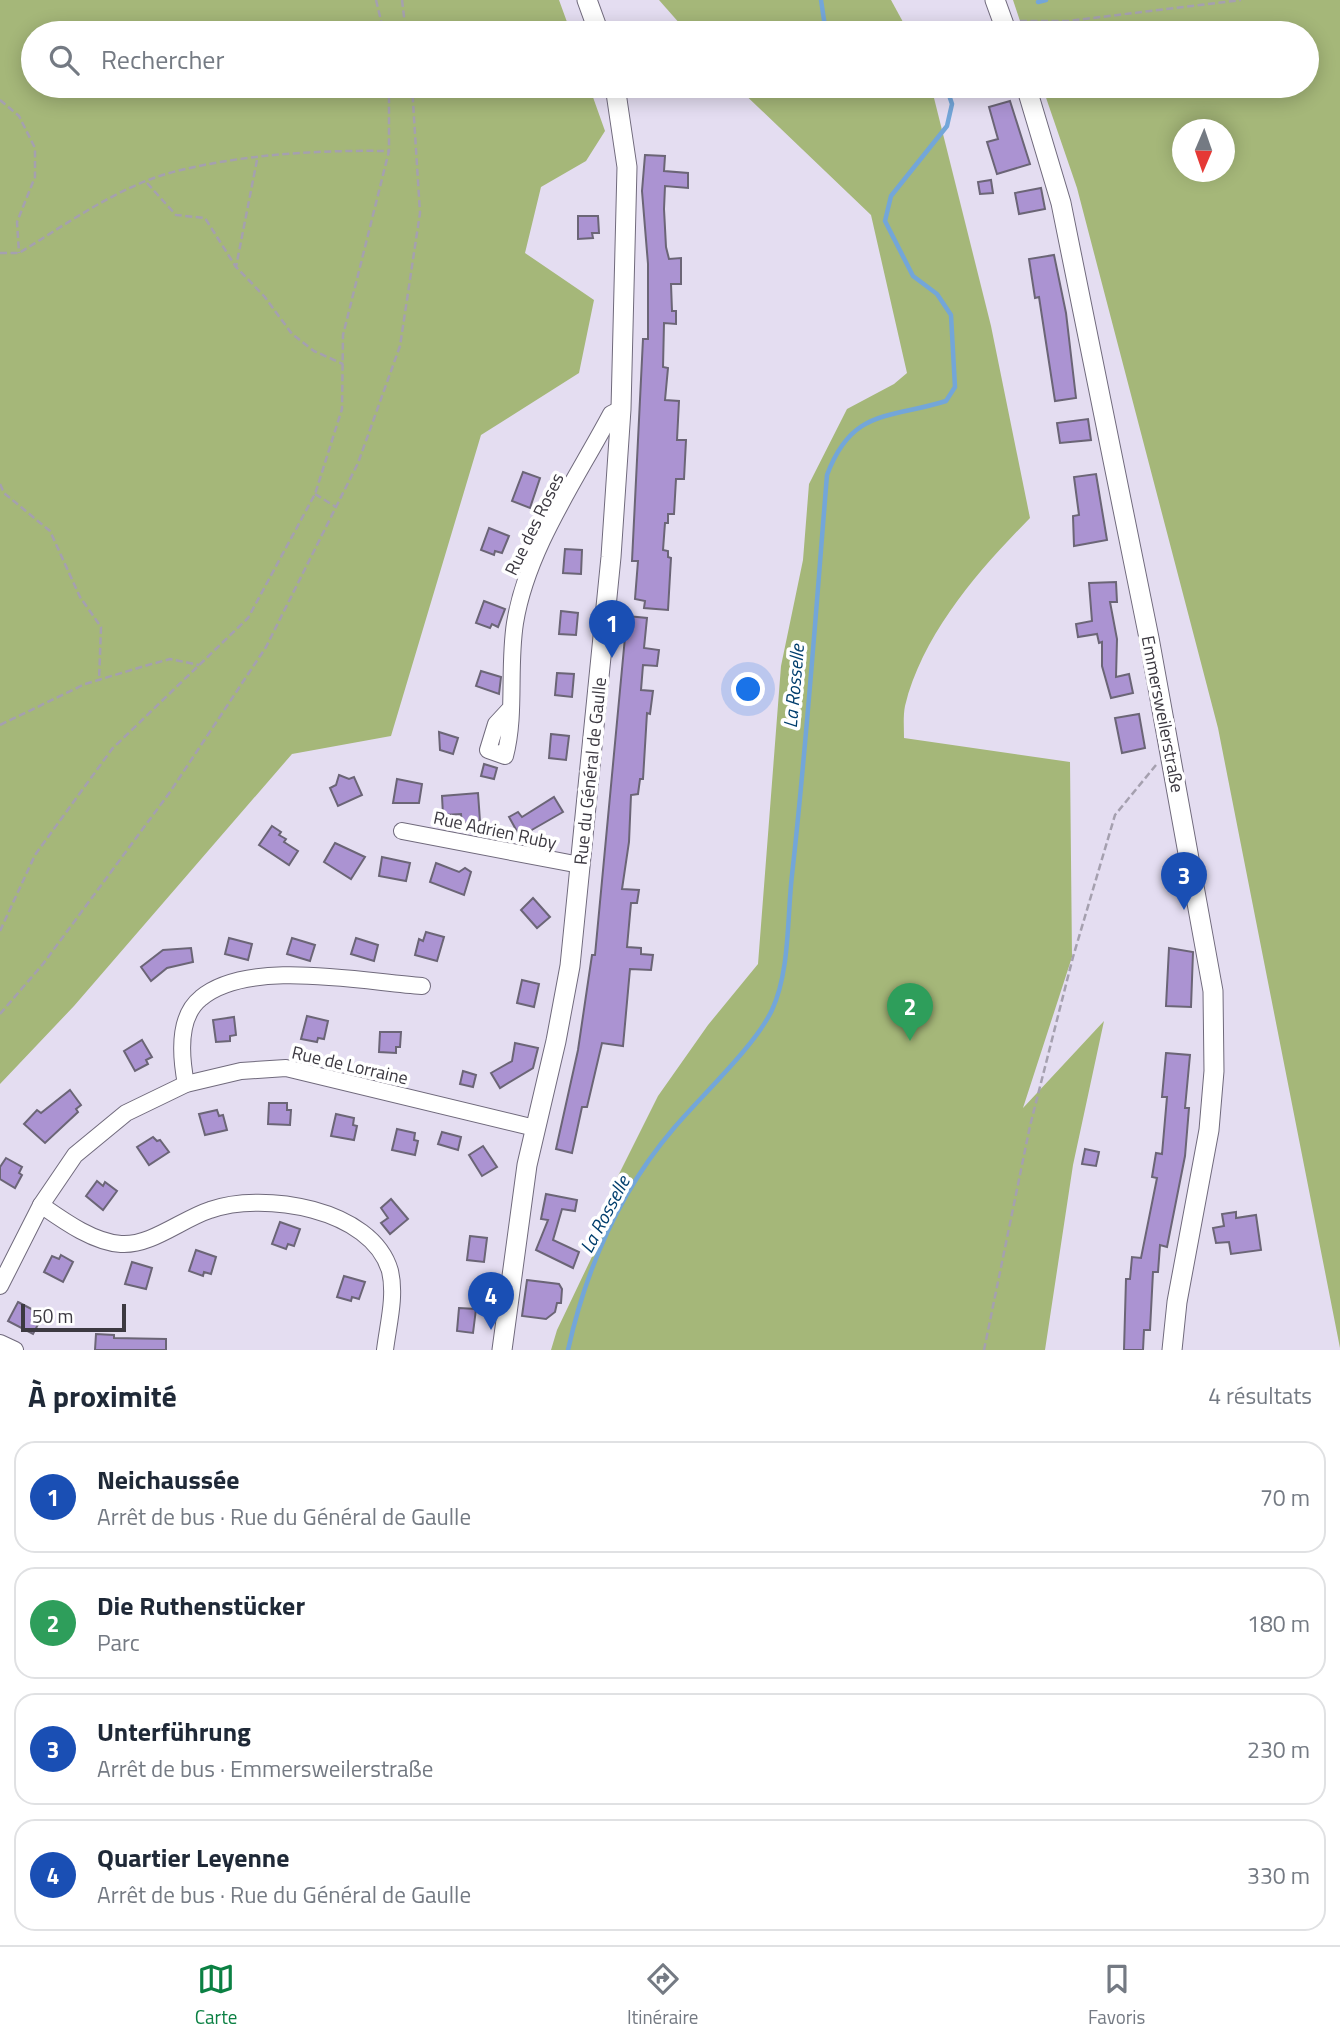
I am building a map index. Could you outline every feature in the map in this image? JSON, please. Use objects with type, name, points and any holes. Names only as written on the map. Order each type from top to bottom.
[{"type":"main road","points":[[587,0],[594,21]]},
{"type":"main road","points":[[995,0],[1003,21]]},
{"type":"main road","name":"Rue du Général de Gaulle","points":[[502,1350],[518,1215],[570,966],[611,557],[621,409],[627,167],[618,98]]},
{"type":"main road","name":"Emmersweilerstraße","points":[[1030,98],[1061,203],[1203,924],[1213,991],[1216,1035],[1209,1130],[1177,1302],[1172,1350]]},
{"type":"street","name":"Rue des Roses","points":[[509,710],[515,623],[525,586],[539,550],[611,414],[621,409]]},
{"type":"street","name":"Rue Adrien Ruby","points":[[402,831],[580,865]]},
{"type":"street","points":[[186,1084],[182,1062],[184,1026],[200,999],[232,982],[276,976],[422,986]]},
{"type":"street","name":"Rue de Lorraine","points":[[0,1286],[41,1205],[75,1154],[126,1113],[186,1084],[241,1071],[286,1068],[535,1128]]},
{"type":"street","points":[[41,1205],[102,1241],[124,1244],[144,1240],[209,1210],[236,1202],[285,1204],[326,1214],[368,1238],[389,1270],[393,1296],[385,1350]]},
{"type":"street","points":[[0,1343],[15,1350]]},
{"type":"path","points":[[376,0],[381,21]]},
{"type":"path","points":[[402,0],[405,21]]},
{"type":"path","points":[[1068,21],[1241,0]]},
{"type":"path","points":[[0,931],[35,855],[112,749],[248,618],[315,494],[342,409],[343,335],[352,290],[389,151],[389,98]]},
{"type":"path","points":[[0,1014],[44,964],[177,781],[266,647],[358,463],[400,345],[420,213],[413,98]]},
{"type":"path","points":[[0,100],[19,116],[35,148],[35,177],[17,222],[19,253]]},
{"type":"path","points":[[0,253],[19,253],[124,191],[180,170],[341,150],[389,151]]},
{"type":"path","points":[[236,267],[257,159]]},
{"type":"path","points":[[146,183],[176,215],[205,218],[236,267],[264,296],[292,334],[314,351],[343,364]]},
{"type":"path","points":[[0,484],[4,493],[50,531],[79,597],[100,627],[99,681]]},
{"type":"path","points":[[315,494],[336,506]]},
{"type":"path","points":[[0,725],[42,703],[99,681],[170,659],[199,665]]},
{"type":"path","points":[[984,1350],[1033,1113],[1073,957],[1115,815],[1169,749]]},
{"type":"green space","points":[[0,0],[559,0],[567,21],[21,21],[21,98],[593,98],[605,131],[586,161],[541,187],[525,253],[594,300],[579,373],[481,435],[391,736],[292,754],[74,1006],[0,1084]]},
{"type":"green space","points":[[659,0],[891,0],[902,21],[677,21]]},
{"type":"green space","points":[[1013,0],[1340,0],[1340,1348],[1218,728],[1077,188],[1046,98],[1319,98],[1319,21],[1020,21]]},
{"type":"green space","points":[[749,98],[934,98],[991,326],[1030,518],[991,559],[939,628],[913,679],[904,710],[904,738],[1070,762],[1072,957],[1023,1108],[1104,1021],[1073,1165],[1045,1350],[551,1350],[557,1330],[600,1240],[617,1178],[658,1096],[708,1025],[758,964],[781,666],[803,560],[809,484],[847,409],[894,384],[907,373],[871,215]]},
{"type":"building","points":[[1010,101],[1030,164],[997,174],[987,142],[998,139],[989,107]]},
{"type":"building","points":[[645,155],[665,156],[664,171],[688,173],[688,188],[665,186],[666,247],[669,259],[681,258],[681,284],[671,284],[672,311],[676,311],[676,324],[664,323],[663,367],[668,368],[665,400],[679,401],[677,440],[686,440],[684,479],[676,479],[674,514],[668,514],[668,523],[665,523],[663,550],[668,551],[668,557],[671,558],[668,610],[644,608],[645,601],[635,599],[638,561],[632,561],[643,339],[648,339],[648,264],[642,191]]},
{"type":"building","points":[[991,180],[993,193],[980,194],[978,182]]},
{"type":"building","points":[[1041,188],[1045,209],[1019,214],[1015,193]]},
{"type":"building","points":[[578,216],[598,216],[599,233],[592,233],[593,238],[578,239]]},
{"type":"building","points":[[1054,255],[1066,313],[1076,398],[1055,401],[1039,297],[1035,298],[1029,259]]},
{"type":"building","points":[[1088,419],[1091,440],[1060,443],[1057,423]]},
{"type":"building","points":[[523,472],[540,478],[530,508],[512,501]]},
{"type":"building","points":[[1096,474],[1107,540],[1074,546],[1073,516],[1079,515],[1074,477]]},
{"type":"building","points":[[489,528],[509,536],[502,553],[495,551],[494,555],[481,550]]},
{"type":"building","points":[[565,549],[582,550],[581,574],[563,573]]},
{"type":"building","points":[[1116,582],[1117,602],[1110,602],[1117,639],[1116,677],[1129,674],[1133,693],[1111,698],[1102,666],[1102,642],[1099,643],[1097,634],[1078,637],[1076,624],[1092,621],[1089,583]]},
{"type":"building","points":[[484,601],[505,609],[498,627],[492,624],[490,628],[476,623]]},
{"type":"building","points":[[561,611],[578,613],[576,635],[559,634]]},
{"type":"building","points":[[627,616],[647,618],[644,648],[659,650],[657,666],[643,665],[641,690],[653,691],[650,714],[647,713],[643,779],[640,779],[638,794],[631,795],[629,842],[622,889],[639,890],[637,903],[631,903],[627,947],[641,948],[641,954],[653,955],[651,970],[630,969],[623,1046],[602,1043],[587,1107],[582,1107],[572,1153],[556,1149],[578,1050],[592,955],[595,955]]},
{"type":"building","points":[[481,671],[501,677],[499,694],[476,686]]},
{"type":"building","points":[[557,673],[574,674],[572,697],[555,695]]},
{"type":"building","points":[[1139,714],[1145,748],[1122,753],[1115,718]]},
{"type":"building","points":[[439,732],[458,738],[453,754],[440,750]]},
{"type":"building","points":[[551,734],[569,736],[566,760],[549,758]]},
{"type":"building","points":[[484,764],[497,768],[494,779],[481,776]]},
{"type":"building","points":[[339,775],[349,779],[354,777],[362,795],[338,806],[330,788],[336,785]]},
{"type":"building","points":[[397,779],[422,784],[419,803],[393,803]]},
{"type":"building","points":[[478,793],[480,821],[462,823],[461,814],[443,815],[442,796]]},
{"type":"building","points":[[554,797],[563,812],[530,831],[536,841],[524,844],[509,817],[518,812],[522,817]]},
{"type":"building","points":[[272,826],[281,832],[279,835],[286,839],[284,842],[298,851],[289,865],[259,845]]},
{"type":"building","points":[[335,843],[365,857],[351,879],[324,862]]},
{"type":"building","points":[[382,857],[410,863],[406,881],[379,876]]},
{"type":"building","points":[[436,863],[459,872],[465,868],[471,872],[464,895],[430,882]]},
{"type":"building","points":[[533,898],[550,917],[537,928],[521,910]]},
{"type":"building","points":[[426,932],[444,937],[437,961],[415,955],[419,939],[423,941]]},
{"type":"building","points":[[229,938],[252,944],[248,960],[225,954]]},
{"type":"building","points":[[292,938],[315,945],[310,961],[287,954]]},
{"type":"building","points":[[356,938],[378,945],[374,961],[351,954]]},
{"type":"building","points":[[191,948],[193,962],[167,968],[151,981],[141,967],[163,950]]},
{"type":"building","points":[[1169,948],[1193,952],[1191,1007],[1166,1006]]},
{"type":"building","points":[[522,980],[539,984],[534,1007],[517,1003]]},
{"type":"building","points":[[307,1016],[328,1021],[324,1039],[318,1038],[317,1042],[301,1039]]},
{"type":"building","points":[[234,1017],[236,1035],[230,1036],[230,1041],[216,1042],[213,1020]]},
{"type":"building","points":[[380,1032],[401,1032],[400,1047],[396,1047],[396,1053],[379,1052]]},
{"type":"building","points":[[142,1040],[152,1057],[146,1060],[148,1064],[135,1071],[124,1051]]},
{"type":"building","points":[[515,1043],[538,1048],[533,1068],[500,1088],[491,1073],[512,1061]]},
{"type":"building","points":[[1166,1053],[1190,1055],[1185,1108],[1189,1108],[1185,1156],[1167,1247],[1160,1245],[1158,1272],[1153,1272],[1150,1330],[1144,1330],[1143,1350],[1124,1350],[1126,1279],[1130,1279],[1132,1257],[1141,1258],[1157,1178],[1152,1177],[1156,1153],[1162,1154],[1167,1097],[1162,1097]]},
{"type":"building","points":[[463,1071],[476,1075],[473,1087],[460,1084]]},
{"type":"building","points":[[70,1090],[81,1105],[76,1109],[78,1112],[45,1143],[24,1124],[37,1110],[41,1113]]},
{"type":"building","points":[[269,1103],[287,1103],[287,1110],[291,1110],[290,1125],[268,1124]]},
{"type":"building","points":[[217,1110],[219,1116],[223,1115],[227,1130],[205,1135],[199,1114]]},
{"type":"building","points":[[336,1114],[354,1118],[353,1125],[357,1126],[354,1140],[331,1136]]},
{"type":"building","points":[[397,1129],[415,1133],[414,1140],[418,1141],[415,1155],[392,1150]]},
{"type":"building","points":[[442,1132],[461,1137],[458,1150],[438,1144]]},
{"type":"building","points":[[153,1137],[157,1141],[160,1140],[169,1152],[149,1165],[137,1147]]},
{"type":"building","points":[[483,1146],[497,1167],[482,1176],[469,1155]]},
{"type":"building","points":[[1085,1149],[1099,1152],[1096,1166],[1082,1164]]},
{"type":"building","points":[[6,1158],[22,1167],[19,1173],[22,1175],[15,1188],[0,1179],[0,1167]]},
{"type":"building","points":[[97,1181],[103,1186],[105,1182],[117,1191],[103,1210],[86,1196]]},
{"type":"building","points":[[546,1194],[577,1200],[575,1211],[562,1209],[553,1240],[579,1252],[573,1268],[536,1250],[548,1220],[541,1219]]},
{"type":"building","points":[[391,1199],[408,1219],[390,1234],[381,1223],[388,1218],[381,1208]]},
{"type":"building","points":[[1236,1212],[1236,1218],[1256,1215],[1261,1250],[1231,1254],[1229,1242],[1216,1243],[1213,1228],[1224,1226],[1222,1214]]},
{"type":"building","points":[[280,1222],[300,1229],[294,1246],[288,1244],[286,1249],[272,1244]]},
{"type":"building","points":[[470,1236],[487,1238],[484,1262],[467,1260]]},
{"type":"building","points":[[196,1250],[216,1257],[211,1274],[204,1272],[203,1276],[189,1271]]},
{"type":"building","points":[[61,1255],[73,1262],[63,1282],[44,1272],[52,1256],[59,1259]]},
{"type":"building","points":[[132,1262],[152,1268],[146,1289],[125,1284]]},
{"type":"building","points":[[344,1276],[365,1282],[359,1299],[352,1297],[351,1301],[337,1297]]},
{"type":"building","points":[[527,1280],[559,1284],[562,1289],[561,1303],[557,1303],[555,1312],[546,1319],[522,1316]]},
{"type":"building","points":[[18,1302],[43,1315],[33,1334],[8,1321]]},
{"type":"building","points":[[459,1308],[476,1309],[473,1333],[457,1331]]},
{"type":"building","points":[[96,1334],[114,1335],[114,1338],[166,1339],[166,1350],[95,1350]]},
{"type":"waterway","name":"La Rosselle","points":[[821,0],[824,21]]},
{"type":"waterway","points":[[1038,2],[1046,0]]},
{"type":"waterway","name":"La Rosselle","points":[[568,1350],[584,1290],[621,1205],[654,1153],[753,1039],[772,1010],[778,995],[787,944],[827,475],[837,453],[861,427],[890,415],[946,401],[955,387],[951,315],[937,294],[913,276],[885,221],[891,196],[947,126],[952,104],[950,98]]},
{"type":"place","name":"Neichaussée","points":[[612,658]]},
{"type":"place","name":"Unterführung","points":[[1184,910]]},
{"type":"place","name":"Die Ruthenstücker","points":[[910,1041]]},
{"type":"place","name":"Quartier Leyenne","points":[[491,1330]]}]
